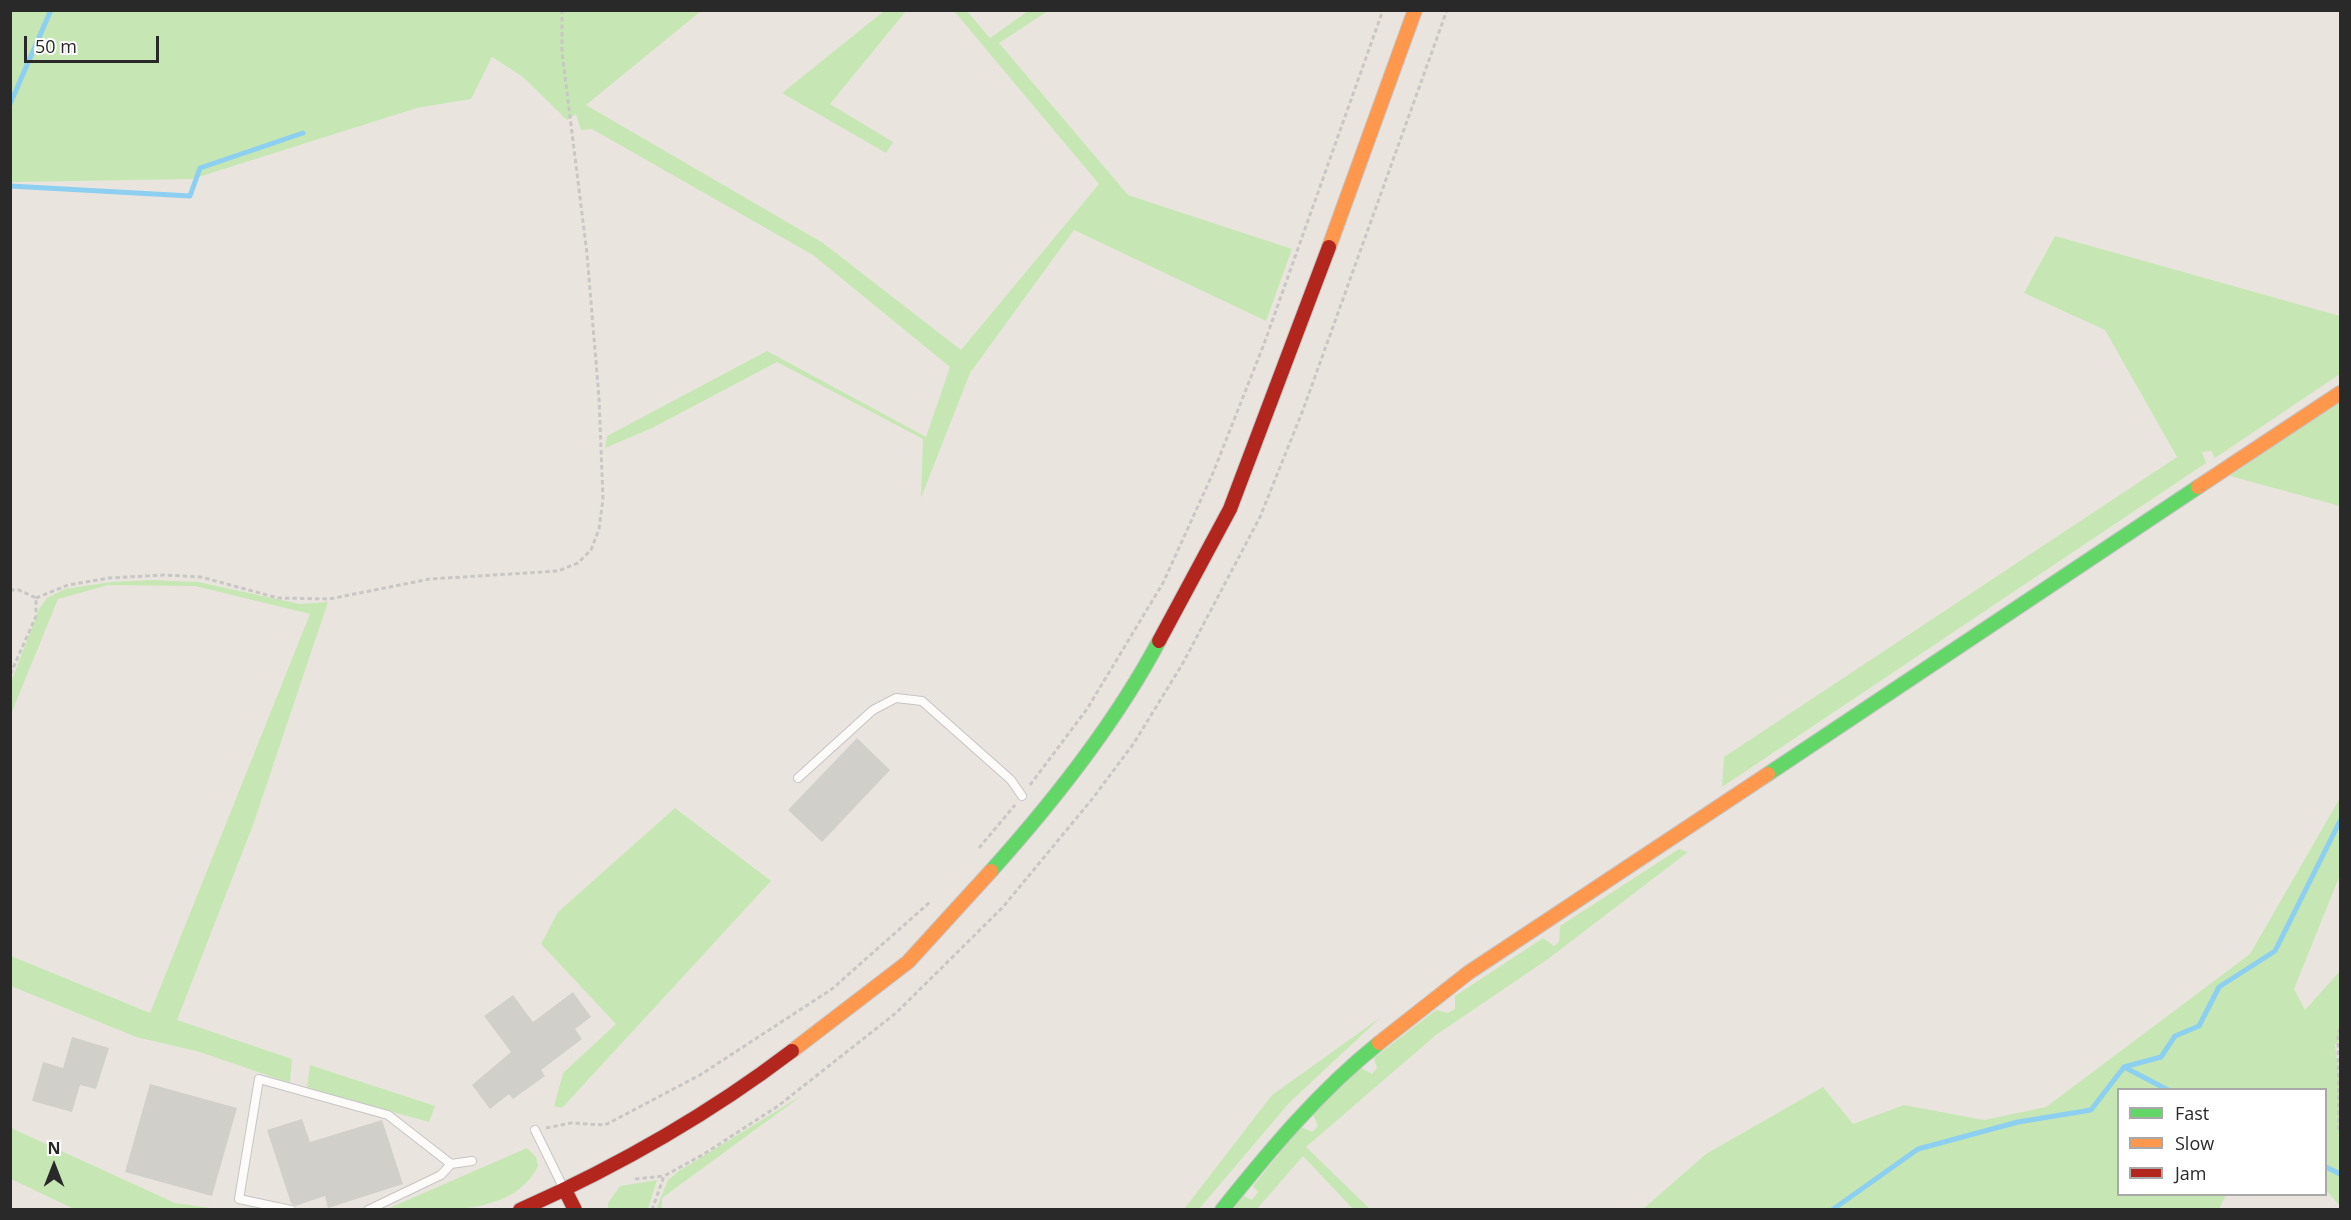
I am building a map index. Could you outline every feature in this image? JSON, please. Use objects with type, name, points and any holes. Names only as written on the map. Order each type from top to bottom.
[{"type":"main road","points":[[520,1209],[565,1190],[664,1138],[752,1082],[908,962],[1046,810],[1145,668],[1230,509],[1335,232],[1414,10]]},
{"type":"main road","points":[[1222,1209],[1266,1154],[1343,1072],[1468,973],[2340,393]]},
{"type":"main road","points":[[565,1190],[575,1209]]},
{"type":"lane","points":[[798,778],[873,710],[896,698],[922,701],[1011,780],[1022,796]]},
{"type":"lane","points":[[291,1209],[239,1199],[259,1079],[388,1115],[452,1164]]},
{"type":"lane","points":[[535,1130],[565,1190]]},
{"type":"lane","points":[[368,1209],[441,1175],[452,1164],[472,1161]]},
{"type":"path","points":[[10,590],[19,590],[36,598],[68,585],[109,578],[164,575],[201,577],[278,598],[329,599],[430,579],[558,571],[578,563],[591,550],[599,529],[603,499],[599,398],[587,254],[562,52],[562,10]]},
{"type":"path","points":[[976,851],[1022,796],[1087,708],[1163,583],[1213,473],[1264,344],[1383,10]]},
{"type":"path","points":[[652,1209],[664,1176],[704,1154],[778,1106],[896,1013],[1003,907],[1094,798],[1134,743],[1183,663],[1260,517],[1303,410],[1447,10]]},
{"type":"path","points":[[10,675],[36,616],[36,598]]},
{"type":"path","points":[[535,1130],[571,1123],[605,1125],[700,1075],[832,989],[937,896]]},
{"type":"path","points":[[2339,1130],[2338,1034],[2340,1029]]},
{"type":"green space","points":[[11,10],[701,11],[586,105],[823,243],[961,350],[1099,184],[954,11],[967,11],[990,38],[1028,11],[1048,11],[999,43],[1128,195],[1292,249],[1266,321],[1074,230],[970,373],[921,498],[923,439],[777,362],[652,428],[605,448],[607,436],[767,351],[926,437],[950,367],[813,255],[592,129],[581,130],[576,114],[567,120],[523,77],[492,57],[471,99],[417,108],[192,179],[11,182]]},
{"type":"green space","points":[[884,11],[906,11],[830,104],[893,142],[886,153],[782,93]]},
{"type":"green space","points":[[2055,236],[2340,316],[2340,374],[2215,458],[2211,451],[2202,452],[2206,463],[1722,787],[1724,757],[2177,457],[2105,330],[2024,293]]},
{"type":"green space","points":[[2340,400],[2340,506],[2230,476]]},
{"type":"green space","points":[[152,580],[198,582],[300,604],[328,602],[253,825],[177,1020],[292,1059],[290,1083],[200,1052],[136,1037],[11,986],[11,956],[150,1013],[310,614],[195,586],[108,585],[58,599],[11,714],[11,682],[39,609],[47,598],[65,589],[111,582]]},
{"type":"green space","points":[[2340,798],[2340,875],[2294,989],[2305,1010],[2340,971],[2340,1041],[2335,1044],[2340,1086],[2340,1206],[2327,1191],[2327,1088],[2117,1088],[2117,1196],[2226,1196],[2219,1209],[1643,1209],[1706,1154],[1823,1087],[1853,1124],[1904,1105],[1984,1120],[2046,1107],[2250,954]]},
{"type":"green space","points":[[675,808],[771,881],[562,1108],[554,1106],[563,1073],[616,1024],[541,944],[558,912]]},
{"type":"green space","points":[[1679,849],[1688,852],[1548,959],[1436,1035],[1306,1147],[1370,1209],[1353,1209],[1303,1156],[1257,1209],[1233,1210],[1244,1196],[1252,1200],[1258,1192],[1253,1186],[1301,1127],[1312,1132],[1318,1126],[1313,1114],[1361,1068],[1372,1074],[1377,1068],[1374,1058],[1436,1010],[1448,1013],[1455,1009],[1455,996],[1543,938],[1554,946],[1559,942],[1560,926]]},
{"type":"green space","points":[[1381,1017],[1289,1103],[1199,1209],[1184,1209],[1272,1095]]},
{"type":"green space","points":[[310,1065],[435,1106],[429,1122],[307,1088]]},
{"type":"green space","points":[[804,1094],[662,1198],[662,1209],[656,1209],[668,1180],[679,1171]]},
{"type":"green space","points":[[11,1128],[175,1203],[218,1209],[74,1209],[11,1179]]},
{"type":"green space","points":[[527,1148],[536,1157],[538,1166],[526,1183],[511,1195],[492,1203],[449,1210],[387,1209]]},
{"type":"green space","points":[[657,1180],[648,1209],[608,1209],[608,1203],[620,1186]]},
{"type":"building","points":[[857,738],[890,770],[822,842],[788,810]]},
{"type":"building","points":[[573,992],[591,1017],[575,1029],[582,1039],[541,1070],[545,1076],[513,1099],[509,1094],[490,1109],[472,1085],[511,1052],[484,1016],[513,995],[533,1022]]},
{"type":"building","points":[[72,1037],[109,1048],[96,1089],[80,1085],[72,1112],[32,1101],[43,1062],[63,1068]]},
{"type":"building","points":[[150,1084],[237,1108],[212,1196],[125,1172]]},
{"type":"building","points":[[302,1119],[310,1142],[382,1120],[403,1184],[328,1208],[325,1196],[295,1206],[291,1203],[267,1130]]},
{"type":"waterway","points":[[10,104],[51,10]]},
{"type":"waterway","points":[[10,186],[190,196],[200,168],[303,133]]},
{"type":"waterway","points":[[1832,1210],[1918,1149],[2018,1122],[2091,1110],[2124,1067],[2161,1057],[2175,1036],[2199,1026],[2219,987],[2275,951],[2340,821]]},
{"type":"waterway","points":[[2124,1067],[2164,1088]]},
{"type":"waterway","points":[[2327,1168],[2340,1174]]},
{"type":"traffic: fast","points":[[1768,774],[2198,487]]},
{"type":"traffic: fast","points":[[991,871],[1082,761],[1123,702],[1159,641]]},
{"type":"traffic: fast","points":[[1222,1210],[1277,1143],[1316,1101],[1379,1043]]},
{"type":"traffic: slow","points":[[1329,247],[1415,10]]},
{"type":"traffic: slow","points":[[2198,487],[2340,393]]},
{"type":"traffic: slow","points":[[1379,1043],[1468,973],[1768,774]]},
{"type":"traffic: slow","points":[[792,1051],[908,962],[991,871]]},
{"type":"traffic: jam","points":[[1159,641],[1230,509],[1329,247]]},
{"type":"traffic: jam","points":[[520,1210],[626,1158],[728,1097],[792,1051]]},
{"type":"traffic: jam","points":[[565,1190],[575,1210]]}]
